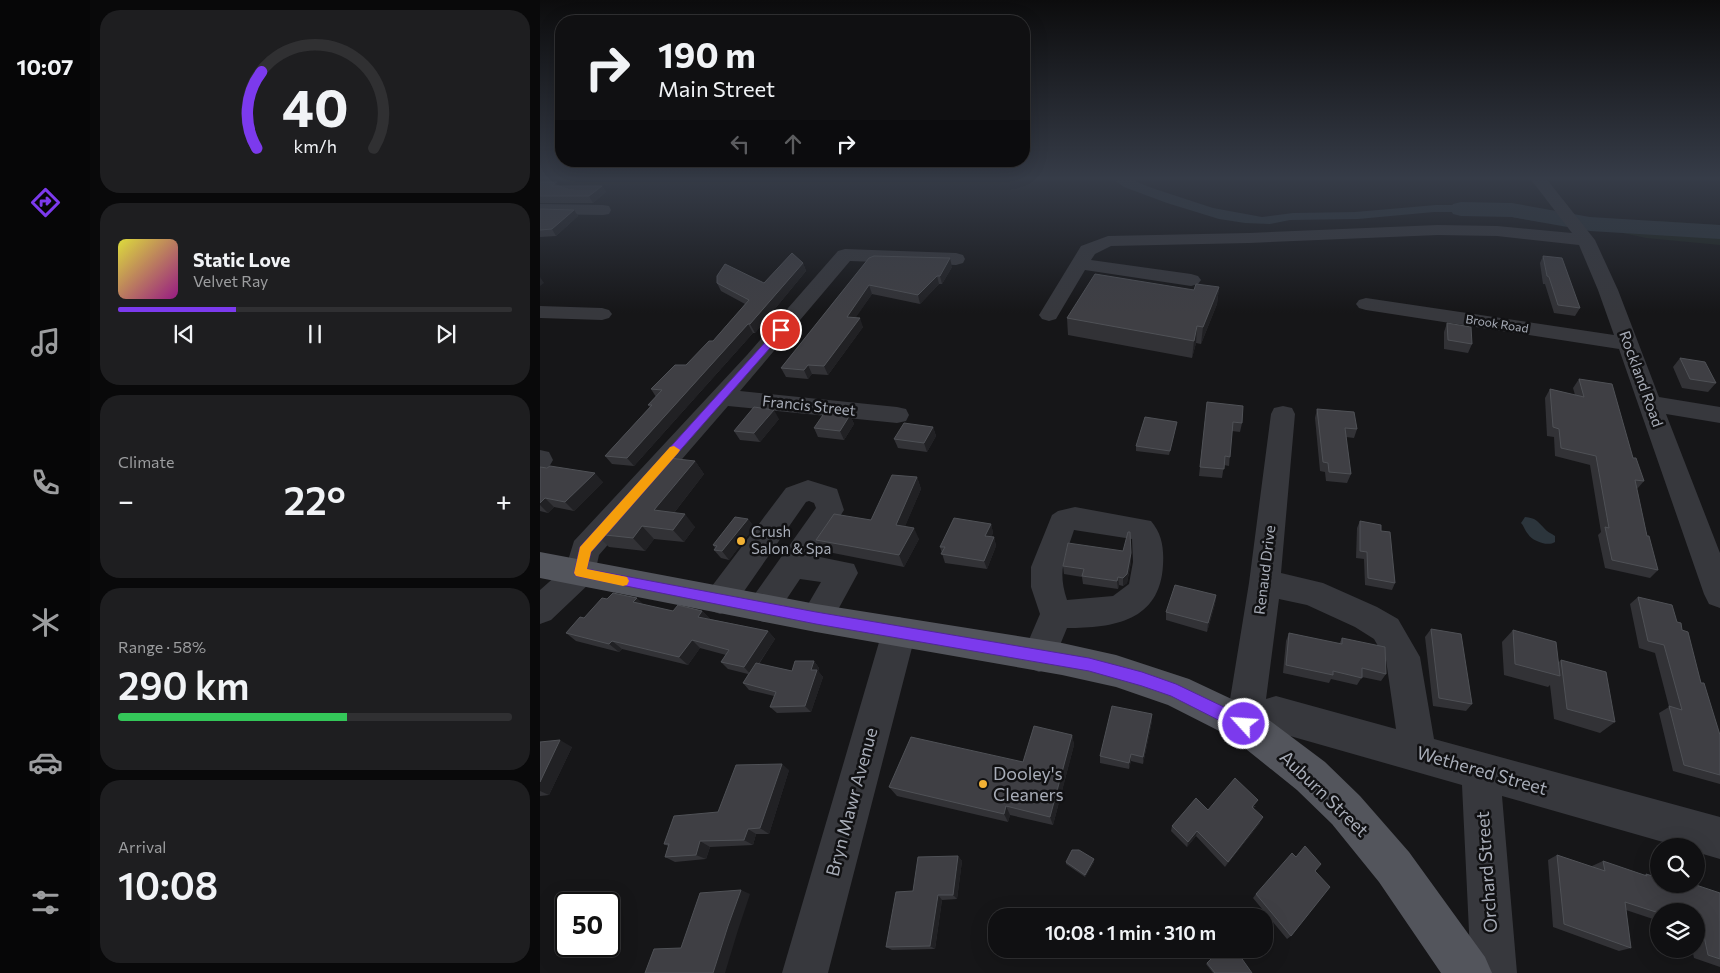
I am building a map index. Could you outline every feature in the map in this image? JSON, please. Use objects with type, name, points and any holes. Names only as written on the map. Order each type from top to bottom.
[{"type":"main road","name":"Auburn Street","points":[[540,565],[816,618],[1089,665],[1142,679],[1176,691],[1244,724],[1311,776],[1352,817],[1418,899],[1469,973]]},
{"type":"street","name":"Rockland Road","points":[[1573,222],[1578,229],[1608,290],[1720,594]]},
{"type":"street","points":[[1049,315],[1088,250],[1108,241],[1249,238],[1438,230],[1578,229]]},
{"type":"street","points":[[540,610],[580,573],[585,550],[845,255],[956,259]]},
{"type":"street","points":[[1080,264],[1191,280]]},
{"type":"street","name":"Brook Road","points":[[1366,304],[1628,344]]},
{"type":"street","points":[[540,312],[602,314]]},
{"type":"street","name":"Francis Street","points":[[721,397],[897,415]]},
{"type":"street","points":[[1650,403],[1720,415]]},
{"type":"street","name":"Renaud Drive","points":[[1244,724],[1265,583],[1283,414]]},
{"type":"street","points":[[720,600],[796,495],[808,490],[828,496],[830,510],[763,608]]},
{"type":"street","points":[[792,565],[843,573],[816,618]]},
{"type":"street","points":[[1265,583],[1312,592],[1366,617],[1386,630],[1403,657],[1418,754]]},
{"type":"street","points":[[1040,656],[1056,614]]},
{"type":"street","name":"Bryn Mawr Avenue","points":[[805,973],[899,632]]},
{"type":"street","name":"Wethered Street","points":[[1244,724],[1276,714],[1720,838]]},
{"type":"street","name":"Orchard Street","points":[[1480,771],[1494,973]]},
{"type":"shaded area","points":[[1241,222],[1278,222],[1270,224]]},
{"type":"shaded area","points":[[1547,222],[1601,223],[1605,229]]},
{"type":"shaded area","points":[[1682,222],[1720,225],[1720,245],[1646,238],[1605,229],[1601,223]]},
{"type":"shaded area","points":[[1525,517],[1536,520],[1546,531],[1555,536],[1555,542],[1544,544],[1530,537],[1521,523]]},
{"type":"building","points":[[540,222],[560,222],[552,229],[540,230]]},
{"type":"building","points":[[792,253],[803,263],[750,324],[627,458],[605,456],[652,405],[648,405],[662,390],[651,389],[675,365],[686,365],[709,341],[713,341],[749,300],[717,283],[717,276],[725,264],[764,283]]},
{"type":"building","points":[[874,256],[950,258],[940,276],[937,276],[918,295],[869,285],[847,317],[860,318],[824,366],[808,365],[804,370],[781,368],[869,258]]},
{"type":"building","points":[[1543,256],[1562,258],[1580,308],[1558,305],[1549,277],[1547,276]]},
{"type":"building","points":[[1095,274],[1194,290],[1196,284],[1219,287],[1203,327],[1197,326],[1194,341],[1067,318]]},
{"type":"building","points":[[1447,323],[1471,327],[1472,344],[1448,340]]},
{"type":"building","points":[[1680,358],[1705,362],[1716,383],[1690,379]]},
{"type":"building","points":[[1579,379],[1612,384],[1633,458],[1636,458],[1644,481],[1635,480],[1647,536],[1649,536],[1658,570],[1612,560],[1605,527],[1609,528],[1596,456],[1561,448],[1559,429],[1553,427],[1550,389],[1584,397]]},
{"type":"building","points":[[1207,402],[1243,406],[1242,423],[1233,422],[1230,457],[1225,456],[1224,469],[1200,467]]},
{"type":"building","points":[[754,407],[774,410],[754,433],[734,431]]},
{"type":"building","points":[[1317,409],[1354,412],[1357,429],[1345,428],[1351,474],[1329,472],[1328,463],[1323,462]]},
{"type":"building","points":[[825,412],[850,415],[840,431],[814,428]]},
{"type":"building","points":[[1145,417],[1177,422],[1170,451],[1136,446]]},
{"type":"building","points":[[904,423],[933,427],[924,443],[894,439]]},
{"type":"building","points":[[669,458],[695,461],[654,510],[685,514],[673,530],[642,526],[633,538],[596,534],[626,500],[633,500]]},
{"type":"building","points":[[550,466],[595,473],[565,502],[545,498],[540,503],[540,467],[547,468]]},
{"type":"building","points":[[892,475],[917,477],[896,525],[914,528],[899,555],[816,540],[834,514],[871,520]]},
{"type":"building","points":[[735,517],[748,519],[722,551],[714,550],[717,546],[713,545]]},
{"type":"building","points":[[954,518],[991,524],[985,536],[994,537],[984,561],[941,554],[945,547],[940,547]]},
{"type":"building","points":[[1360,521],[1381,525],[1381,531],[1390,532],[1395,583],[1368,578],[1367,552],[1360,551]]},
{"type":"building","points":[[1128,532],[1130,532],[1131,553],[1127,574],[1123,578],[1118,577],[1117,581],[1082,576],[1084,569],[1063,566],[1068,543],[1123,551]]},
{"type":"building","points":[[1175,585],[1216,595],[1208,623],[1166,612]]},
{"type":"building","points":[[613,593],[637,598],[633,602],[673,611],[678,605],[702,611],[698,617],[768,631],[744,667],[721,662],[729,650],[692,640],[679,657],[612,641],[609,644],[566,633],[580,617],[584,618],[602,598],[607,599]]},
{"type":"building","points":[[1638,597],[1672,605],[1677,622],[1681,623],[1682,630],[1688,632],[1701,683],[1704,683],[1720,735],[1720,775],[1684,765],[1669,706],[1682,710],[1664,645],[1648,641]]},
{"type":"building","points":[[1431,629],[1461,634],[1472,704],[1439,698]]},
{"type":"building","points":[[1513,630],[1556,642],[1560,676],[1515,664]]},
{"type":"building","points":[[1289,633],[1342,644],[1342,638],[1385,647],[1386,674],[1362,668],[1362,678],[1333,671],[1333,675],[1286,665]]},
{"type":"building","points":[[1561,660],[1606,672],[1615,722],[1567,709]]},
{"type":"building","points":[[795,661],[814,661],[811,670],[817,670],[805,706],[770,707],[776,692],[743,683],[756,663],[792,671]]},
{"type":"building","points":[[1112,706],[1152,714],[1143,757],[1131,754],[1129,763],[1100,756]]},
{"type":"building","name":"Dooley's Cleaners","points":[[1034,726],[1072,735],[1050,817],[1006,806],[1004,814],[889,787],[911,737],[1023,762]]},
{"type":"building","points":[[560,740],[540,782],[540,742]]},
{"type":"building","points":[[782,764],[760,828],[748,829],[744,840],[700,841],[696,855],[665,857],[669,844],[664,844],[674,816],[718,812],[736,765]]},
{"type":"building","points":[[1235,778],[1258,800],[1252,807],[1263,817],[1228,862],[1197,831],[1188,842],[1172,826],[1196,798],[1208,810]]},
{"type":"building","points":[[1305,846],[1321,864],[1315,871],[1330,887],[1291,936],[1273,914],[1273,908],[1268,908],[1256,894],[1292,853],[1296,857]]},
{"type":"building","points":[[1072,850],[1079,850],[1094,859],[1085,875],[1066,862]]},
{"type":"building","points":[[1557,855],[1605,871],[1603,861],[1647,876],[1646,874],[1650,875],[1650,893],[1705,893],[1705,888],[1720,893],[1720,959],[1708,955],[1705,941],[1705,903],[1650,903],[1650,910],[1625,902],[1631,948],[1564,924]]},
{"type":"building","points":[[958,856],[953,895],[938,895],[930,946],[886,947],[896,892],[913,891],[918,857]]},
{"type":"building","points":[[741,890],[713,973],[645,973],[654,949],[681,948],[700,893]]},
{"type":"building","points":[[1212,958],[1241,958],[1252,973],[1215,973],[1207,963]]},
{"type":"waterway","points":[[1581,222],[1720,232]]},
{"type":"slow traffic","points":[[623,581],[580,573],[585,550],[674,450]]},
{"type":"place","name":"Crush Salon & Spa","points":[[741,541]]},
{"type":"place","name":"Dooley's Cleaners","points":[[983,784]]},
{"type":"route","points":[[781,330],[585,550],[580,573],[816,618],[1062,659],[1116,671],[1176,691],[1244,724]]}]
